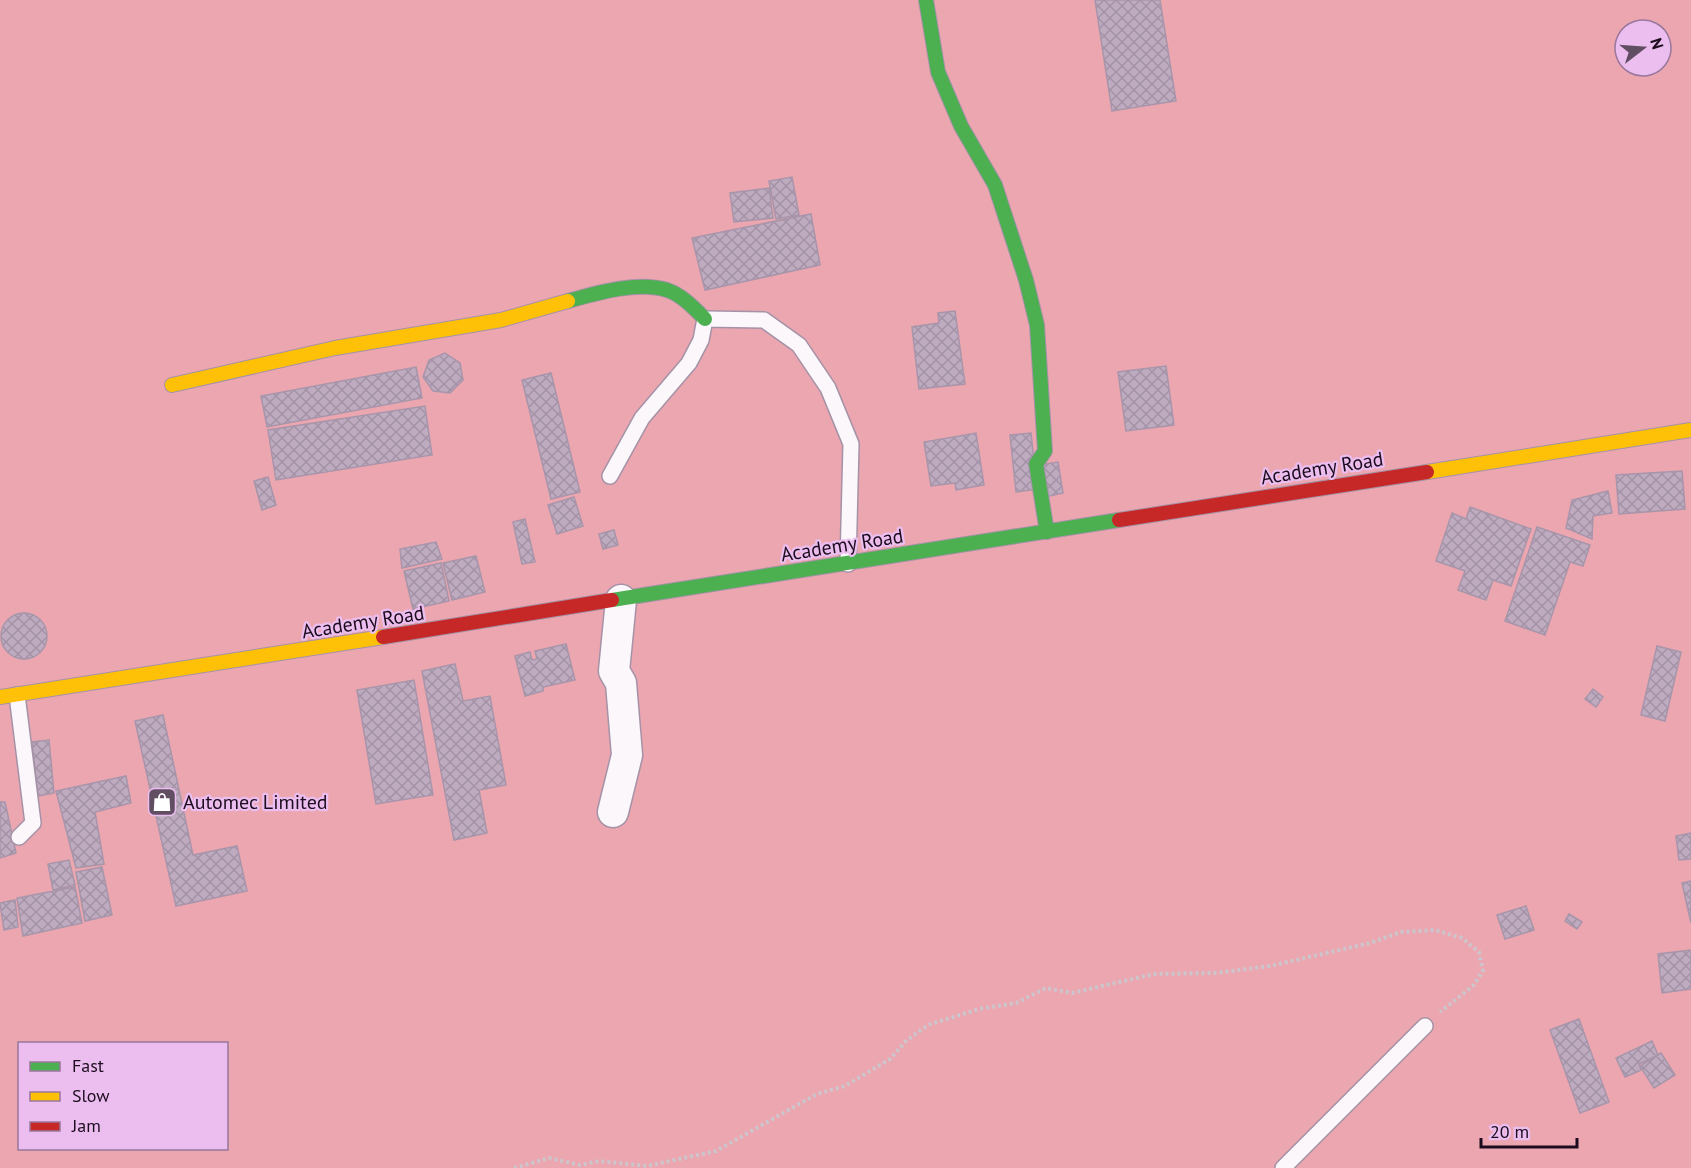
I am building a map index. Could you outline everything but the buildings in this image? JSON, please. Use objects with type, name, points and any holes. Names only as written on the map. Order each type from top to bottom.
[{"type":"street","points":[[926,0],[938,72],[961,126],[995,185],[1026,280],[1037,325],[1045,451],[1036,464],[1047,532]]},
{"type":"street","points":[[172,385],[229,375],[357,344],[446,332],[516,317],[572,299],[632,289],[664,289],[690,304],[705,319]]},
{"type":"street","name":"Academy Road","points":[[0,698],[1691,430]]},
{"type":"street","points":[[613,812],[627,755],[621,683],[614,672],[621,600]]},
{"type":"lane","points":[[610,476],[613,466],[642,418],[689,363],[702,340],[705,319],[764,320],[799,345],[828,388],[851,444],[848,564]]},
{"type":"lane","points":[[16,695],[33,823],[19,837]]},
{"type":"lane","points":[[1283,1168],[1425,1026]]},
{"type":"path","points":[[514,1168],[549,1158],[580,1165],[599,1161],[646,1166],[716,1151],[817,1094],[844,1086],[890,1059],[907,1040],[928,1025],[979,1009],[1016,1003],[1046,988],[1072,993],[1154,974],[1215,973],[1270,966],[1370,943],[1401,932],[1435,930],[1462,938],[1479,952],[1483,971],[1473,986],[1425,1026]]},
{"type":"shaded area","points":[[0,0],[1691,0],[1691,1168],[0,1168]]},
{"type":"traffic: fast","points":[[926,0],[938,72],[961,126],[995,185],[1026,280],[1037,325],[1045,451],[1036,464],[1047,532]]},
{"type":"traffic: fast","points":[[568,301],[630,287],[655,288],[678,295],[705,319]]},
{"type":"traffic: fast","points":[[612,600],[1119,520]]},
{"type":"traffic: slow","points":[[172,385],[335,348],[501,320],[568,301]]},
{"type":"traffic: slow","points":[[1427,472],[1691,430]]},
{"type":"traffic: slow","points":[[0,697],[383,637]]},
{"type":"traffic: jam","points":[[1119,520],[1427,472]]},
{"type":"traffic: jam","points":[[383,637],[612,600]]},
{"type":"place","name":"Automec Limited","points":[[162,802]]}]
